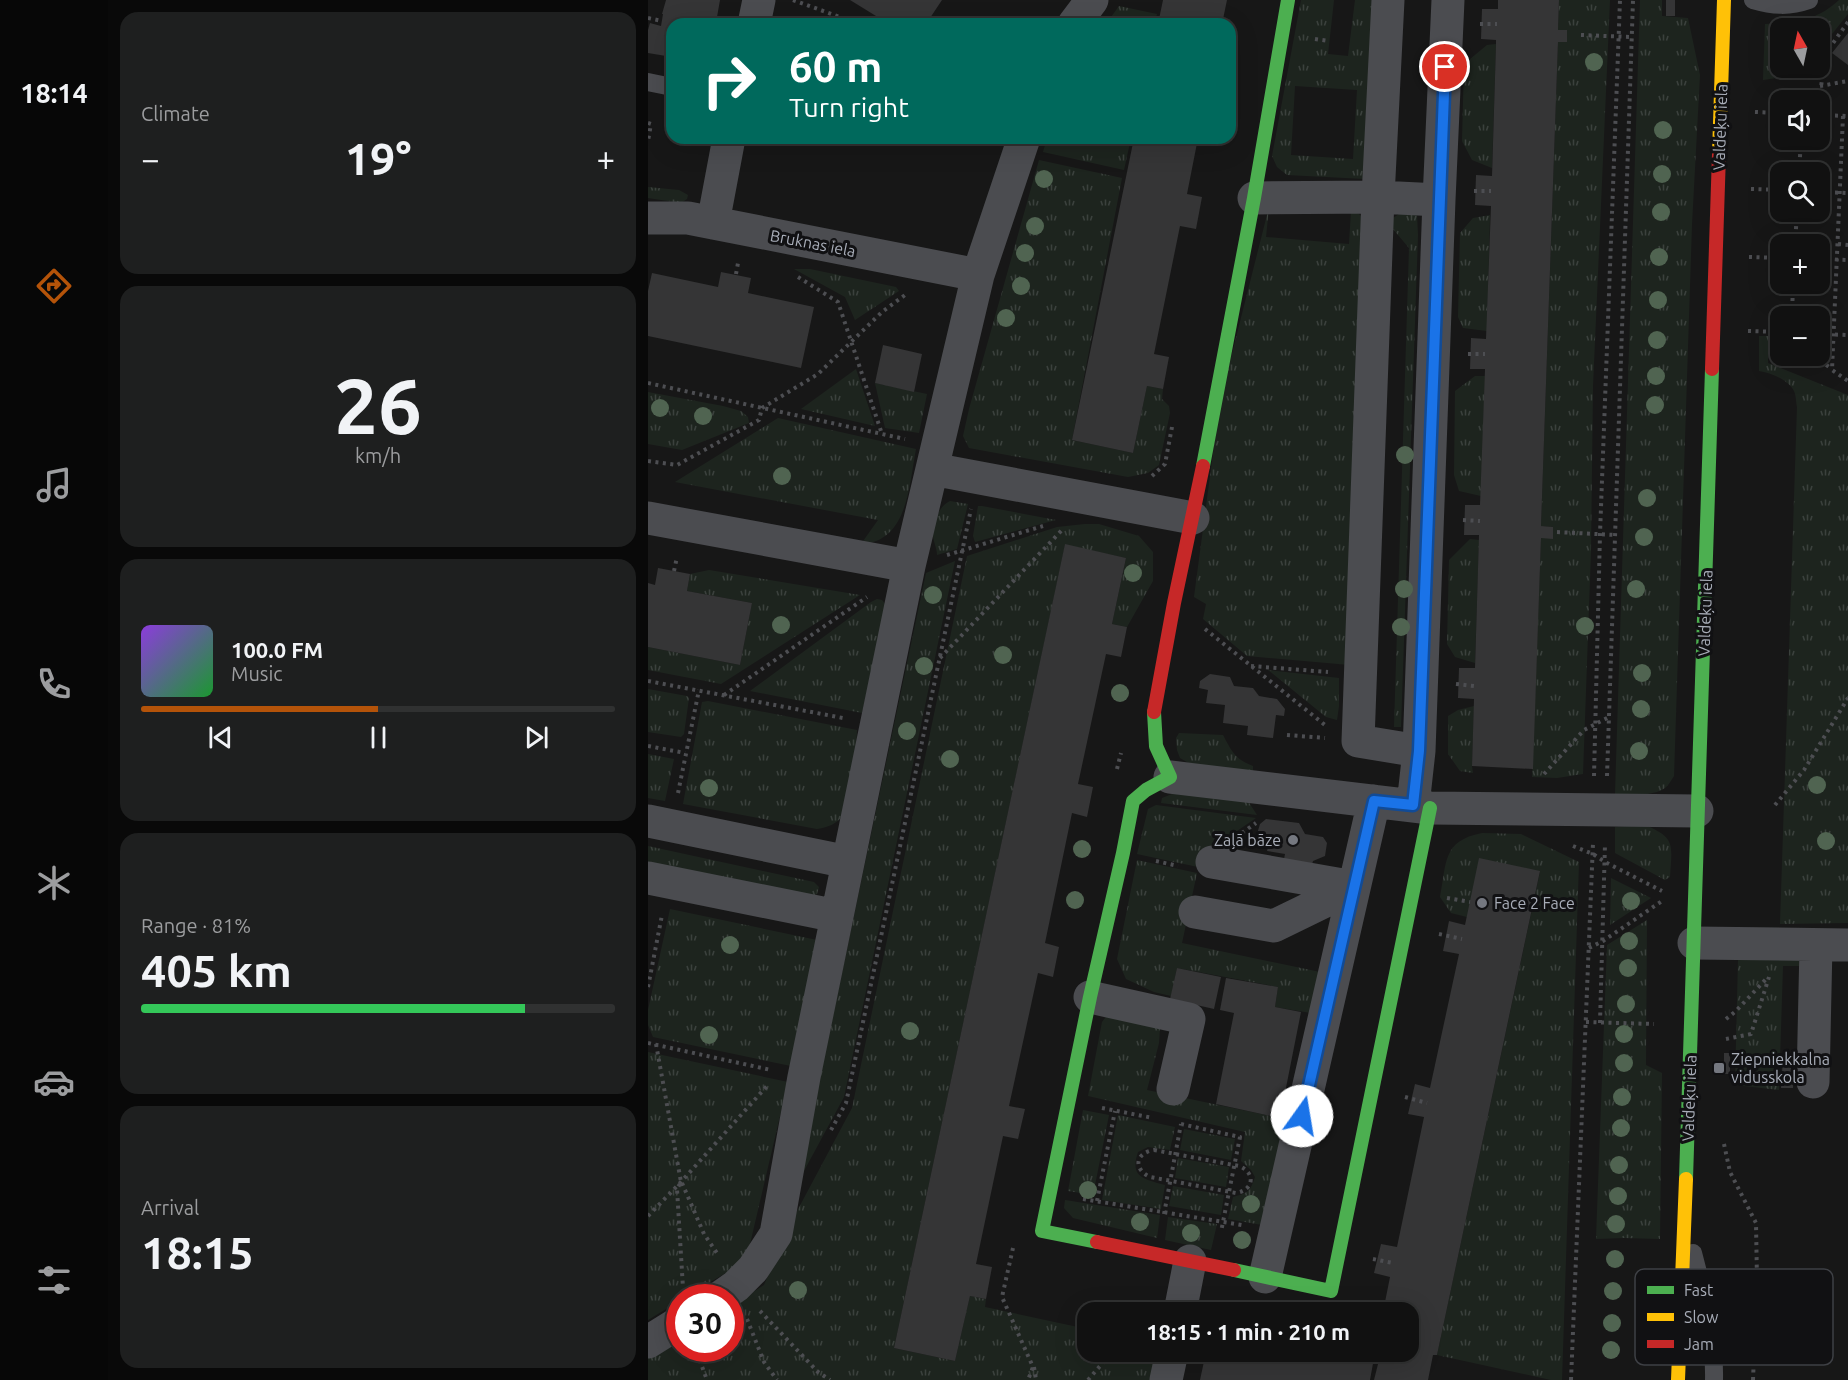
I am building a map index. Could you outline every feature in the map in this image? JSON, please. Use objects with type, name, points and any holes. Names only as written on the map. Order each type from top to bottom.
[{"type":"street","points":[[755,18],[759,0]]},
{"type":"street","points":[[1078,18],[1092,0]]},
{"type":"street","points":[[1170,777],[1156,746],[1154,714],[1254,198],[1288,0]]},
{"type":"street","points":[[1388,0],[1378,197],[1358,741],[1419,751]]},
{"type":"street","points":[[1448,0],[1419,751],[1421,807],[1331,1291],[1157,1253],[1042,1231],[1133,801],[1146,790],[1170,777],[1421,807],[1697,811]]},
{"type":"street","name":"Valdeķu iela","points":[[1683,1269],[1724,0]]},
{"type":"street","points":[[713,223],[728,144]]},
{"type":"street","points":[[728,1283],[753,1269],[776,1234],[792,1074],[837,916],[909,566],[978,275],[1022,144]]},
{"type":"street","points":[[1254,198],[1378,197],[1439,200]]},
{"type":"street","name":"Bruknas iela","points":[[648,218],[688,218],[978,275]]},
{"type":"street","points":[[935,457],[1193,518]]},
{"type":"street","points":[[648,518],[909,566]]},
{"type":"street","points":[[1265,1277],[1374,801]]},
{"type":"street","points":[[660,824],[848,862]]},
{"type":"street","points":[[1212,862],[1354,887]]},
{"type":"street","points":[[648,878],[837,916]]},
{"type":"street","points":[[1195,912],[1274,926],[1354,887]]},
{"type":"street","points":[[1694,943],[1848,945]]},
{"type":"street","points":[[1813,1082],[1816,945]]},
{"type":"street","points":[[1090,998],[1189,1019],[1173,1089]]},
{"type":"street","points":[[1184,1302],[1202,1263]]},
{"type":"street","points":[[648,1342],[666,1331]]},
{"type":"street","points":[[1166,1380],[1170,1362]]},
{"type":"street","name":"Valdeķu iela","points":[[1678,1380],[1679,1365]]},
{"type":"lane","points":[[1753,0],[1773,5],[1791,5],[1809,0]]},
{"type":"lane","points":[[648,82],[666,86]]},
{"type":"lane","name":"Valdeķu iela","points":[[1685,1225],[1697,1269]]},
{"type":"path","points":[[794,0],[842,18]]},
{"type":"path","points":[[1600,1023],[1605,862],[1596,723],[1600,534],[1620,0]]},
{"type":"path","points":[[1571,1380],[1593,854],[1609,717],[1633,0]]},
{"type":"path","points":[[648,18],[662,21]]},
{"type":"path","points":[[1820,90],[1826,53],[1848,22]]},
{"type":"path","points":[[1581,34],[1632,37]]},
{"type":"path","points":[[1820,86],[1848,81]]},
{"type":"path","points":[[1751,112],[1770,113]]},
{"type":"path","points":[[1830,115],[1846,116],[1832,370]]},
{"type":"path","points":[[648,123],[651,124],[648,141]]},
{"type":"path","points":[[1748,189],[1770,190]]},
{"type":"path","points":[[1830,192],[1848,193]]},
{"type":"path","points":[[1838,244],[1848,245]]},
{"type":"path","points":[[1745,257],[1770,258]]},
{"type":"path","points":[[1830,260],[1848,260]]},
{"type":"path","points":[[794,274],[838,302],[882,434]]},
{"type":"path","points":[[648,461],[677,465],[759,420],[762,408],[818,374],[882,312],[911,291]]},
{"type":"path","points":[[1742,331],[1770,332]]},
{"type":"path","points":[[1830,335],[1848,335]]},
{"type":"path","points":[[1827,366],[1848,381]]},
{"type":"path","points":[[648,383],[882,434],[935,457]]},
{"type":"path","points":[[1150,478],[1165,464],[1174,417]]},
{"type":"path","points":[[830,1133],[846,1103],[973,498]]},
{"type":"path","points":[[939,658],[1069,523]]},
{"type":"path","points":[[1557,532],[1615,535]]},
{"type":"path","points":[[674,571],[677,553]]},
{"type":"path","points":[[1174,603],[1333,732]]},
{"type":"path","points":[[1251,666],[1332,673]]},
{"type":"path","points":[[648,681],[876,725]]},
{"type":"path","points":[[660,824],[685,753],[699,690]]},
{"type":"path","points":[[1775,805],[1804,770],[1848,698]]},
{"type":"path","points":[[1541,777],[1584,730],[1609,717]]},
{"type":"path","points":[[648,746],[685,753]]},
{"type":"path","points":[[1117,770],[1122,747]]},
{"type":"path","points":[[1564,842],[1593,854],[1670,894]]},
{"type":"path","points":[[1455,900],[1470,902]]},
{"type":"path","points":[[1589,948],[1663,900]]},
{"type":"path","points":[[648,987],[663,913]]},
{"type":"path","points":[[1725,1020],[1770,975],[1751,1034],[1725,1039]]},
{"type":"path","points":[[1586,1022],[1654,1024]]},
{"type":"path","points":[[648,1043],[792,1074]]},
{"type":"path","points":[[656,1044],[681,1182],[764,1362],[777,1380]]},
{"type":"path","points":[[648,1216],[792,1074]]},
{"type":"path","points":[[1068,1102],[1159,1119]]},
{"type":"path","points":[[1097,1201],[1115,1111]]},
{"type":"path","points":[[1157,1253],[1181,1124],[1240,1137],[1223,1222],[1202,1263]]},
{"type":"path","points":[[1723,1143],[1730,1172],[1756,1223],[1757,1269]]},
{"type":"path","points":[[1154,1150],[1235,1165],[1247,1169],[1251,1177],[1250,1185],[1244,1192],[1229,1192],[1150,1177],[1142,1173],[1138,1166],[1139,1157],[1145,1151],[1154,1150]]},
{"type":"path","points":[[681,1182],[677,1189],[683,1284]]},
{"type":"path","points":[[1050,1193],[1276,1231]]},
{"type":"path","points":[[1015,1239],[1002,1297],[1034,1367],[1036,1380]]},
{"type":"path","points":[[728,1283],[818,1372],[830,1380]]},
{"type":"path","points":[[701,1362],[707,1380]]},
{"type":"path","points":[[1088,1380],[1103,1362]]},
{"type":"path","points":[[1753,1380],[1754,1365]]},
{"type":"path","points":[[1028,1380],[1034,1367]]},
{"type":"green space","points":[[1301,0],[1334,0],[1328,54],[1348,56],[1355,0],[1373,0],[1365,179],[1287,175],[1277,167],[1272,156]],"holes":[[[1295,86],[1357,90],[1353,159],[1291,155]]]},
{"type":"green space","points":[[1559,0],[1610,0],[1593,386],[1591,551],[1583,774],[1557,778],[1532,777],[1541,538],[1553,538],[1553,527],[1541,526],[1558,42],[1567,42],[1567,30],[1558,30]]},
{"type":"green space","points":[[1640,0],[1662,0],[1662,16],[1688,18],[1700,75],[1692,224],[1674,776],[1660,791],[1647,794],[1615,795]]},
{"type":"green space","points":[[1839,0],[1848,0],[1848,14],[1830,36],[1830,18],[1810,18],[1831,7]]},
{"type":"green space","points":[[1119,6],[1157,14],[1156,18],[1110,18]]},
{"type":"green space","points":[[1765,24],[1770,24],[1770,78],[1777,78],[1763,80]]},
{"type":"green space","points":[[1496,44],[1492,168],[1472,160],[1462,141],[1464,64],[1487,45]]},
{"type":"green space","points":[[1045,144],[1130,144],[1124,170],[1043,152]]},
{"type":"green space","points":[[1039,160],[1122,178],[1072,440],[1133,453],[1147,386],[1163,389],[1162,399],[1169,406],[1170,413],[1159,465],[1148,473],[1128,477],[969,448],[963,436]]},
{"type":"green space","points":[[648,187],[679,190],[688,195],[687,199],[681,203],[648,198]]},
{"type":"green space","points":[[1269,207],[1266,237],[1349,244],[1351,211],[1364,219],[1350,665],[1247,656],[1203,619],[1206,604],[1194,597],[1220,401]]},
{"type":"green space","points":[[1405,210],[1417,215],[1418,235],[1401,727],[1394,727],[1409,248],[1387,222]]},
{"type":"green space","points":[[1490,215],[1487,331],[1463,328],[1458,317],[1460,233],[1473,218]]},
{"type":"green space","points":[[794,269],[810,269],[896,287],[899,291],[855,320],[845,297]]},
{"type":"green space","points":[[1759,336],[1768,336],[1770,366],[1776,366],[1848,395],[1848,923],[1780,924],[1797,407],[1795,393],[1788,383],[1774,375],[1759,371]]},
{"type":"green space","points":[[856,369],[875,426],[801,409]]},
{"type":"green space","points":[[1475,376],[1485,376],[1481,496],[1459,491],[1454,475],[1455,391]]},
{"type":"green space","points":[[875,383],[927,394],[919,433],[885,428]]},
{"type":"green space","points":[[648,392],[741,411],[748,417],[749,423],[682,450],[648,444]]},
{"type":"green space","points":[[778,418],[916,449],[903,509],[897,523],[888,533],[877,541],[861,544],[878,520],[675,482]]},
{"type":"green space","points":[[950,501],[968,504],[957,549],[937,555],[933,537],[934,525],[939,511]]},
{"type":"green space","points":[[978,506],[1056,520],[975,542],[973,536]]},
{"type":"green space","points":[[1099,524],[1139,536],[1153,552],[1153,581],[1127,627],[1112,624],[1126,558],[1065,545],[894,1348],[955,1361],[970,1296],[986,1299],[985,1307],[1077,1327],[1077,1362],[1156,1362],[1152,1380],[648,1380],[648,1358],[666,1346],[666,1362],[744,1362],[744,1298],[764,1285],[788,1228],[852,1108],[967,556],[1057,527]]},
{"type":"green space","points":[[1470,539],[1479,540],[1475,663],[1455,657],[1447,644],[1449,560]]},
{"type":"green space","points":[[955,561],[844,1097],[798,1182],[926,573]]},
{"type":"green space","points":[[709,570],[860,595],[721,684],[648,670],[648,647],[740,665],[752,603],[687,591],[690,574]]},
{"type":"green space","points":[[877,599],[882,600],[886,605],[862,713],[750,691],[871,602]]},
{"type":"green space","points":[[1268,670],[1339,678],[1337,720],[1326,717]]},
{"type":"green space","points":[[648,689],[689,698],[684,734],[681,737],[648,732]]},
{"type":"green space","points":[[708,701],[857,730],[856,749],[844,815],[832,825],[817,829],[683,804],[702,702]]},
{"type":"green space","points":[[1474,706],[1473,773],[1460,771],[1448,754],[1448,716],[1458,710]]},
{"type":"green space","points":[[1179,733],[1223,735],[1235,754],[1242,761],[1253,766],[1253,773],[1192,765],[1180,758],[1176,738]]},
{"type":"green space","points":[[648,754],[674,759],[665,801],[648,798]]},
{"type":"green space","points":[[1177,792],[1246,798],[1257,815],[1161,803],[1162,798]]},
{"type":"green space","points":[[1156,805],[1256,818],[1215,846],[1198,867],[1137,854],[1148,809]]},
{"type":"green space","points":[[1643,824],[1661,833],[1670,843],[1670,877],[1665,880],[1615,853],[1615,827]]},
{"type":"green space","points":[[1482,833],[1521,834],[1579,862],[1562,1380],[1551,1380],[1437,1355],[1540,872],[1467,917],[1451,913],[1440,897],[1449,855],[1460,841]]},
{"type":"green space","points":[[648,846],[814,882],[819,887],[817,894],[813,896],[648,862]]},
{"type":"green space","points":[[1137,860],[1197,873],[1182,943],[1325,973],[1317,1014],[1275,1007],[1278,987],[1177,968],[1171,996],[1154,992],[1126,979],[1117,959]]},
{"type":"green space","points":[[1611,878],[1651,898],[1610,925]]},
{"type":"green space","points":[[670,909],[817,940],[791,1066],[653,1037],[648,1025],[648,1010]]},
{"type":"green space","points":[[1647,920],[1646,1065],[1662,1073],[1660,1239],[1596,1239],[1607,945]]},
{"type":"green space","points":[[1738,960],[1799,960],[1799,966],[1783,966],[1779,1090],[1735,1085]]},
{"type":"green space","points":[[1108,1014],[1160,1028],[1159,1043],[1147,1090],[1280,1118],[1284,1126],[1262,1225],[1228,1219],[1233,1197],[1248,1191],[1255,1177],[1241,1161],[1245,1132],[1088,1096],[1102,1022]]},
{"type":"green space","points":[[648,1052],[788,1082],[746,1261],[707,1284],[666,1284],[666,1309],[648,1320]]},
{"type":"green space","points":[[1083,1110],[1109,1115],[1093,1195],[1068,1191]]},
{"type":"green space","points":[[1118,1115],[1175,1127],[1170,1150],[1148,1147],[1138,1152],[1136,1161],[1137,1172],[1141,1176],[1165,1185],[1161,1209],[1102,1200]]},
{"type":"green space","points":[[1184,1129],[1235,1139],[1231,1160],[1180,1150]]},
{"type":"green space","points":[[1178,1158],[1229,1167],[1226,1187],[1175,1178]]},
{"type":"green space","points":[[1173,1186],[1224,1195],[1221,1215],[1169,1206]]},
{"type":"green space","points":[[1065,1200],[1160,1215],[1157,1238],[1073,1218],[1064,1208]]},
{"type":"green space","points":[[1168,1217],[1217,1224],[1211,1250],[1165,1240]]},
{"type":"building","points":[[666,0],[720,0],[717,17],[720,18],[666,18],[666,56],[648,53],[650,23],[661,26]]},
{"type":"building","points":[[850,0],[942,0],[930,18],[879,18]]},
{"type":"building","points":[[1163,0],[1227,0],[1223,18],[1159,18]]},
{"type":"building","points":[[1498,0],[1559,0],[1558,30],[1567,30],[1567,42],[1558,42],[1541,526],[1553,527],[1553,539],[1541,538],[1533,769],[1472,766],[1474,699],[1458,698],[1459,668],[1475,668],[1479,535],[1464,535],[1465,505],[1480,505],[1485,369],[1470,369],[1471,338],[1486,339],[1491,206],[1475,205],[1476,175],[1492,176],[1496,44],[1496,40],[1481,39],[1482,9],[1498,9]]},
{"type":"building","points":[[1666,0],[1675,0],[1675,16],[1666,16]]},
{"type":"building","points":[[1848,33],[1848,65],[1832,53]]},
{"type":"building","points":[[1133,144],[1197,144],[1187,194],[1202,197],[1196,229],[1180,226],[1154,354],[1169,357],[1163,389],[1147,386],[1133,453],[1072,440]]},
{"type":"building","points":[[721,272],[751,278],[748,293],[814,307],[801,368],[648,336],[648,291],[652,273],[718,287]]},
{"type":"building","points":[[883,345],[922,354],[914,392],[875,383]]},
{"type":"building","points":[[1065,544],[1126,558],[1112,624],[1127,627],[1121,657],[1106,654],[1078,784],[1093,787],[1087,817],[1072,813],[1045,943],[1059,947],[1053,977],[1038,973],[1009,1106],[1025,1109],[1018,1139],[1003,1136],[976,1264],[992,1267],[986,1299],[970,1296],[955,1361],[894,1348]]},
{"type":"building","points":[[658,568],[690,574],[687,591],[752,603],[740,665],[648,647],[648,583],[655,585]]},
{"type":"building","points":[[1210,674],[1230,677],[1234,686],[1253,688],[1259,696],[1277,699],[1285,709],[1284,716],[1276,715],[1273,738],[1247,735],[1248,726],[1223,723],[1225,705],[1206,703],[1208,690],[1199,688],[1200,681]]},
{"type":"building","name":"Zaļā bāze","points":[[1266,819],[1299,823],[1305,834],[1323,837],[1327,843],[1325,856],[1313,861],[1312,865],[1284,859],[1285,854],[1267,851],[1269,844],[1261,842],[1257,834],[1260,824]]},
{"type":"building","points":[[1479,858],[1540,871],[1437,1355],[1433,1355],[1428,1380],[1374,1380],[1378,1362],[1419,1362],[1419,1302],[1385,1302],[1390,1277],[1374,1273],[1381,1244],[1397,1247],[1424,1117],[1408,1114],[1415,1084],[1430,1088],[1459,954],[1443,951],[1449,921],[1465,925]]},
{"type":"building","points":[[1177,968],[1221,977],[1214,1009],[1170,999]]},
{"type":"building","points":[[1226,978],[1278,987],[1275,1007],[1301,1012],[1280,1118],[1216,1104],[1234,1013],[1220,1010]]},
{"type":"building","points":[[1724,1053],[1730,1053],[1730,1074],[1724,1074]]},
{"type":"building","points":[[1783,1058],[1795,1059],[1793,1088],[1781,1088]]},
{"type":"building","points":[[1204,1362],[1373,1362],[1370,1380],[1200,1380]]},
{"type":"traffic: fast","points":[[1203,466],[1254,198],[1288,0]]},
{"type":"traffic: fast","points":[[1686,1179],[1712,369]]},
{"type":"traffic: fast","points":[[1097,1242],[1042,1231],[1133,801],[1146,790],[1170,777],[1156,746],[1154,712]]},
{"type":"traffic: fast","points":[[1234,1270],[1331,1291],[1430,808]]},
{"type":"traffic: slow","points":[[1719,154],[1724,0]]},
{"type":"traffic: slow","points":[[1682,1269],[1686,1179]]},
{"type":"traffic: slow","points":[[1678,1380],[1679,1365]]},
{"type":"traffic: jam","points":[[1712,369],[1719,154]]},
{"type":"traffic: jam","points":[[1154,712],[1203,466]]},
{"type":"traffic: jam","points":[[1097,1242],[1234,1270]]},
{"type":"place","name":"Zaļā bāze","points":[[1293,840]]},
{"type":"place","name":"Face 2 Face","points":[[1482,903]]},
{"type":"place","name":"Ziepniekkalna vidusskola","points":[[1719,1068]]},
{"type":"route","points":[[1302,1116],[1374,801],[1413,805],[1419,751],[1445,67]]}]
